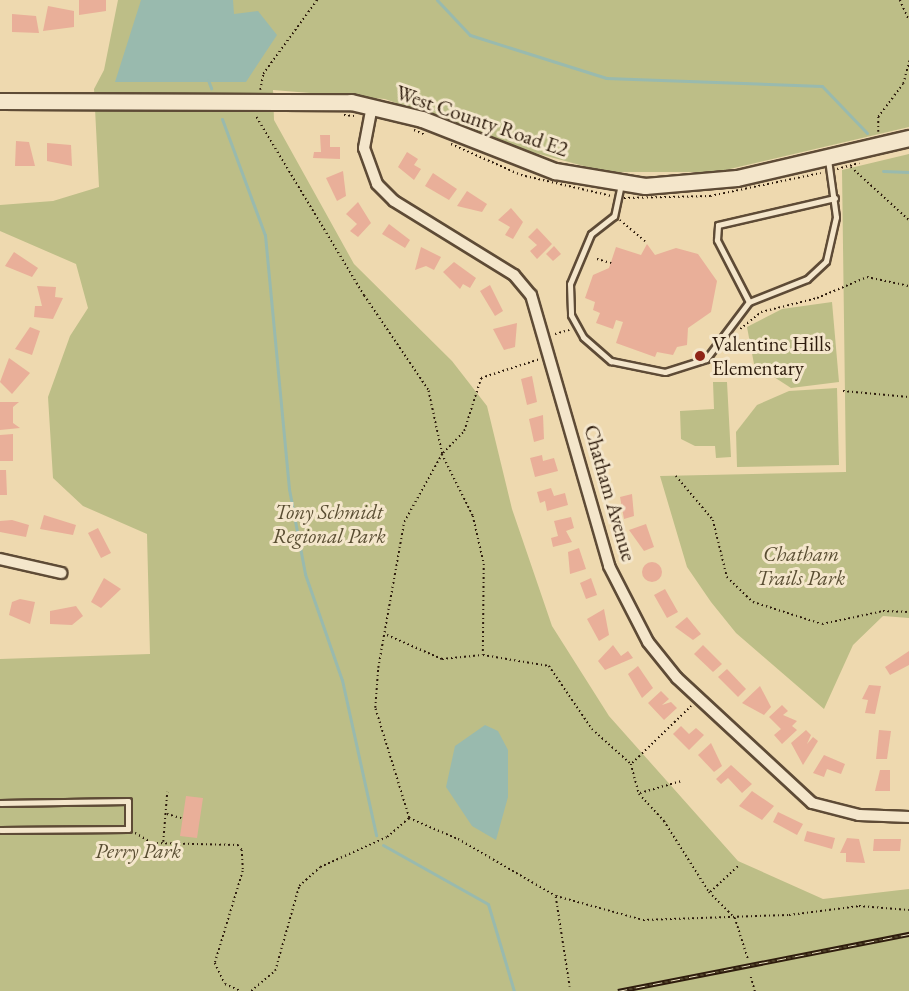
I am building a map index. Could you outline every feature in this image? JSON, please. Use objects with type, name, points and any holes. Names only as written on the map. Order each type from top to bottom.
[{"type":"street","name":"West County Road E2","points":[[0,101],[295,99],[372,106],[422,119],[555,171],[621,184],[708,183],[828,158],[909,138]]},
{"type":"street","name":"Chatham Avenue","points":[[372,106],[364,148],[377,184],[393,201],[514,275],[537,308],[620,591],[648,642],[699,699],[812,803],[844,813],[909,817]]},
{"type":"street","points":[[0,559],[61,573]]},
{"type":"lane","points":[[621,184],[614,216],[591,234],[570,284],[571,315],[595,351],[647,372],[693,366],[717,352],[749,302],[819,270],[833,246],[835,198],[828,158]]},
{"type":"lane","points":[[749,302],[718,242],[718,225],[835,198]]},
{"type":"lane","points":[[0,803],[128,801],[128,829],[0,830]]},
{"type":"path","points":[[260,89],[263,74],[317,0]]},
{"type":"path","points":[[900,0],[909,20]]},
{"type":"path","points":[[879,135],[878,117],[903,84],[909,61]]},
{"type":"path","points":[[255,113],[364,296],[428,390],[442,454],[473,516],[484,564],[483,655]]},
{"type":"path","points":[[410,129],[431,136]]},
{"type":"path","points":[[441,140],[522,175],[608,196]]},
{"type":"path","points":[[849,165],[909,220]]},
{"type":"path","points":[[619,219],[645,241]]},
{"type":"path","points":[[597,260],[611,263]]},
{"type":"path","points":[[740,329],[761,312],[817,298],[867,277],[909,286]]},
{"type":"path","points":[[555,334],[569,330]]},
{"type":"path","points":[[409,819],[375,708],[404,522],[442,454],[464,431],[481,378],[550,356]]},
{"type":"path","points":[[843,391],[909,397]]},
{"type":"path","points":[[676,476],[713,520],[727,577],[753,602],[822,624],[883,611],[909,612]]},
{"type":"path","points":[[386,634],[442,659],[483,655],[549,666],[592,729],[631,764],[639,794],[664,821],[709,892],[735,918],[748,959]]},
{"type":"path","points":[[631,764],[699,699]]},
{"type":"path","points":[[639,794],[681,781]]},
{"type":"path","points":[[163,843],[168,792]]},
{"type":"path","points":[[166,814],[181,818]]},
{"type":"path","points":[[409,819],[458,839],[556,896],[643,920],[735,918],[859,906],[909,910]]},
{"type":"path","points":[[251,991],[275,971],[299,886],[320,867],[387,837],[409,819]]},
{"type":"path","points":[[128,829],[152,843],[238,845],[242,850],[243,871],[215,963],[225,984],[241,991]]},
{"type":"path","points":[[709,892],[739,865]]},
{"type":"path","points":[[556,896],[570,987]]},
{"type":"path","points":[[751,977],[755,991]]},
{"type":"green space","name":"Tony Schmidt Regional Park","points":[[118,0],[909,0],[909,127],[717,172],[606,172],[528,151],[385,99],[273,90],[274,120],[354,264],[452,361],[487,406],[512,509],[552,626],[609,716],[738,861],[823,899],[909,889],[909,991],[0,991],[0,659],[150,654],[147,534],[83,506],[53,478],[48,397],[70,336],[88,308],[76,264],[0,231],[0,205],[53,201],[99,187],[94,89],[104,70]]},
{"type":"green space","name":"Chatham Trails Park","points":[[909,154],[909,618],[883,616],[853,645],[824,709],[736,633],[711,602],[687,567],[660,476],[846,472],[842,170]]},
{"type":"green space","points":[[832,302],[839,382],[791,388],[754,364],[747,327],[782,309]]},
{"type":"green space","points":[[713,382],[727,382],[731,457],[716,458],[715,446],[695,446],[681,439],[680,411],[714,409]]},
{"type":"green space","points":[[837,388],[839,465],[737,467],[736,432],[757,405],[789,391]]},
{"type":"water","points":[[141,0],[233,0],[234,14],[258,11],[277,35],[246,82],[115,82]]},
{"type":"water","points":[[485,725],[498,731],[508,750],[508,797],[496,840],[472,826],[446,787],[455,746]]},
{"type":"building","points":[[79,0],[106,0],[106,11],[79,15]]},
{"type":"building","points":[[48,6],[74,11],[74,27],[43,31]]},
{"type":"building","points":[[12,14],[36,16],[39,33],[12,32]]},
{"type":"building","points":[[320,135],[330,135],[330,147],[340,147],[340,159],[313,158],[314,152],[321,152]]},
{"type":"building","points":[[16,141],[29,142],[35,166],[15,166]]},
{"type":"building","points":[[47,143],[71,145],[72,166],[47,161]]},
{"type":"building","points":[[407,152],[418,159],[414,165],[421,169],[414,180],[398,167]]},
{"type":"building","points":[[343,171],[346,196],[337,201],[326,178]]},
{"type":"building","points":[[433,173],[457,189],[449,200],[425,186]]},
{"type":"building","points":[[467,191],[487,204],[482,212],[457,206]]},
{"type":"building","points":[[358,202],[371,223],[358,237],[350,231],[357,224],[346,214]]},
{"type":"building","points":[[511,208],[523,222],[513,239],[505,235],[510,227],[498,220]]},
{"type":"building","points":[[389,224],[410,240],[405,248],[382,234]]},
{"type":"building","points":[[537,228],[552,244],[537,259],[530,251],[537,245],[528,237]]},
{"type":"building","points":[[647,244],[655,255],[676,248],[698,254],[717,281],[711,312],[688,328],[687,345],[677,347],[673,355],[657,352],[655,357],[616,343],[623,322],[616,320],[613,329],[596,323],[600,313],[593,310],[595,302],[585,298],[593,275],[609,268],[616,247],[641,255]]},
{"type":"building","points":[[554,246],[561,254],[553,261],[546,254]]},
{"type":"building","points":[[421,247],[441,257],[434,270],[426,266],[415,270]]},
{"type":"building","points":[[14,252],[38,268],[32,277],[5,266]]},
{"type":"building","points":[[454,262],[476,278],[470,288],[463,284],[460,289],[443,272]]},
{"type":"building","points":[[490,285],[503,311],[495,316],[480,291]]},
{"type":"building","points":[[37,286],[56,287],[55,297],[63,298],[53,319],[34,317],[35,306],[42,306]]},
{"type":"building","points":[[517,323],[515,347],[504,350],[493,329]]},
{"type":"building","points":[[30,327],[40,331],[32,355],[15,349]]},
{"type":"building","points":[[9,358],[30,373],[12,394],[0,382]]},
{"type":"building","points":[[532,376],[537,402],[527,405],[521,379]]},
{"type":"building","points":[[0,402],[19,402],[13,407],[13,423],[20,428],[0,430]]},
{"type":"building","points":[[543,415],[544,439],[534,442],[529,419]]},
{"type":"building","points":[[13,434],[13,461],[0,461],[0,435]]},
{"type":"building","points":[[542,455],[543,461],[554,458],[558,471],[535,477],[530,458]]},
{"type":"building","points":[[0,470],[6,470],[7,495],[0,495]]},
{"type":"building","points":[[551,488],[554,496],[565,493],[568,505],[547,511],[545,501],[540,503],[537,492]]},
{"type":"building","points":[[632,494],[634,516],[624,519],[620,497]]},
{"type":"building","points":[[44,515],[76,525],[73,535],[40,529]]},
{"type":"building","points":[[571,517],[574,528],[566,531],[572,542],[553,547],[551,538],[558,536],[554,521]]},
{"type":"building","points":[[12,520],[29,525],[26,537],[0,532],[0,521]]},
{"type":"building","points":[[646,524],[654,547],[644,551],[629,530]]},
{"type":"building","points":[[98,528],[111,553],[101,558],[88,533]]},
{"type":"building","points":[[579,548],[586,569],[570,574],[568,552]]},
{"type":"building","points":[[652,562],[659,565],[662,572],[659,579],[652,582],[645,579],[642,572],[645,565]]},
{"type":"building","points":[[104,578],[121,589],[101,608],[91,602]]},
{"type":"building","points":[[591,578],[597,595],[586,599],[580,583]]},
{"type":"building","points":[[665,589],[678,612],[667,618],[654,595]]},
{"type":"building","points":[[20,599],[35,602],[30,624],[9,615],[12,602]]},
{"type":"building","points":[[76,606],[83,616],[72,625],[50,624],[50,611]]},
{"type":"building","points":[[604,609],[609,635],[599,641],[587,619]]},
{"type":"building","points":[[687,617],[701,634],[693,640],[675,627]]},
{"type":"building","points":[[613,645],[621,656],[628,651],[633,658],[605,670],[598,661]]},
{"type":"building","points":[[703,645],[722,664],[713,672],[694,654]]},
{"type":"building","points":[[909,651],[909,665],[890,675],[885,667]]},
{"type":"building","points":[[638,666],[653,688],[642,698],[628,674]]},
{"type":"building","points":[[727,669],[746,689],[738,697],[718,677]]},
{"type":"building","points":[[869,685],[881,686],[875,714],[865,713],[868,700],[862,699]]},
{"type":"building","points":[[760,686],[771,707],[764,715],[742,703]]},
{"type":"building","points":[[661,691],[669,699],[662,705],[671,702],[677,708],[664,720],[648,703]]},
{"type":"building","points":[[782,705],[788,711],[783,715],[797,721],[792,726],[797,730],[782,744],[774,735],[781,729],[769,717]]},
{"type":"building","points":[[681,726],[689,734],[696,728],[704,735],[689,750],[673,734]]},
{"type":"building","points":[[806,730],[811,735],[807,744],[813,737],[818,741],[803,765],[791,743]]},
{"type":"building","points":[[879,730],[891,731],[887,759],[876,759]]},
{"type":"building","points":[[711,743],[722,766],[714,772],[698,755]]},
{"type":"building","points":[[824,755],[845,764],[841,774],[827,769],[824,777],[813,773]]},
{"type":"building","points":[[731,765],[752,784],[742,793],[728,778],[721,784],[716,779]]},
{"type":"building","points":[[880,770],[890,770],[890,791],[875,791]]},
{"type":"building","points":[[752,791],[774,806],[762,820],[739,806]]},
{"type":"building","points":[[186,796],[203,798],[197,838],[180,836]]},
{"type":"building","points":[[778,812],[803,824],[797,835],[773,822]]},
{"type":"building","points":[[807,831],[835,838],[832,849],[804,841]]},
{"type":"building","points":[[847,838],[859,839],[865,863],[846,862],[846,853],[840,853]]},
{"type":"building","points":[[874,839],[901,839],[900,851],[873,851]]},
{"type":"waterway","points":[[437,0],[470,35],[606,78],[822,86],[867,133]]},
{"type":"waterway","points":[[208,80],[211,88]]},
{"type":"waterway","points":[[222,119],[265,235],[289,489],[305,574],[342,680],[376,835]]},
{"type":"waterway","points":[[883,171],[909,172]]},
{"type":"waterway","points":[[383,845],[488,904],[514,991]]},
{"type":"railway","points":[[618,991],[909,934]]},
{"type":"place","name":"Valentine Hills Elementary","points":[[700,356]]},
{"type":"park label","name":"Perry Park","points":[[138,851]]}]
